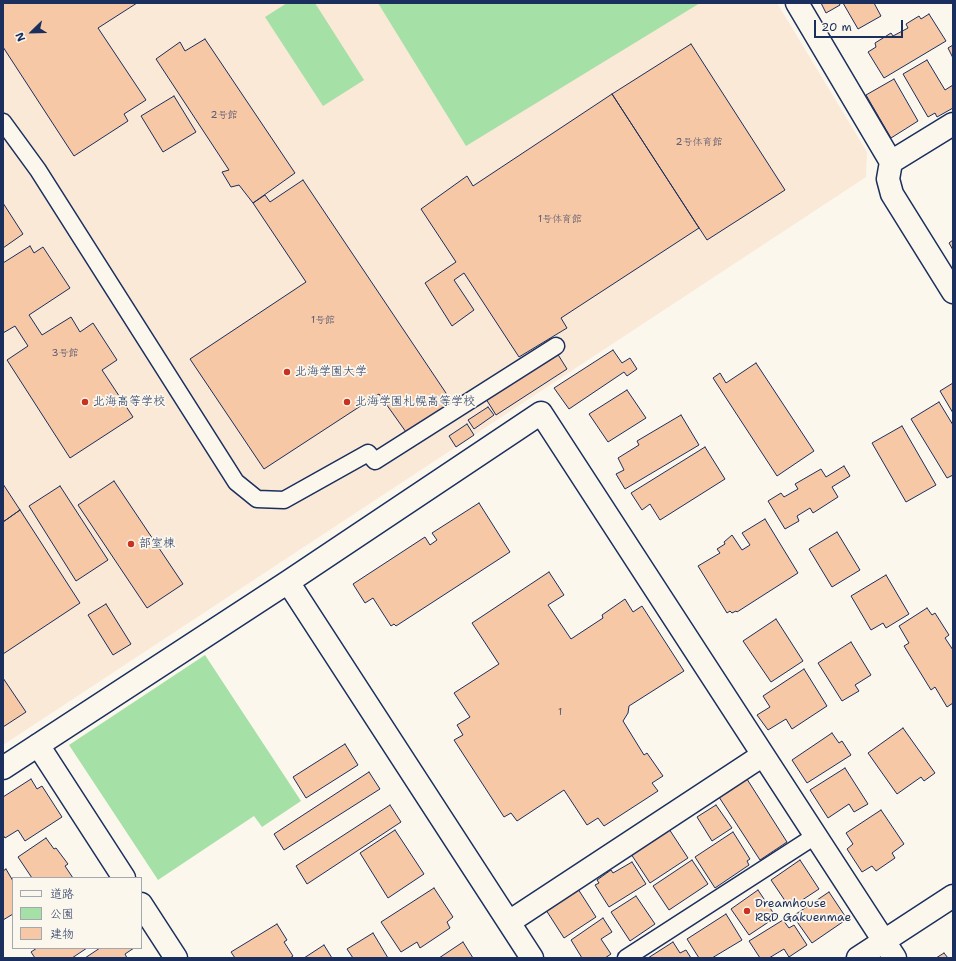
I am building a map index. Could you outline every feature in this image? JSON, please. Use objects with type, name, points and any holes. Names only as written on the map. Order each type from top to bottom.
[{"type":"street","points":[[797,3],[891,162],[888,179],[892,194],[953,292]]},
{"type":"street","points":[[891,162],[953,124]]},
{"type":"street","points":[[3,768],[288,582],[541,413],[890,950]]},
{"type":"street","points":[[288,582],[532,958]]},
{"type":"street","points":[[38,745],[123,877]]},
{"type":"street","points":[[509,922],[763,755]]},
{"type":"street","points":[[858,958],[890,950],[953,896]]},
{"type":"street","points":[[142,906],[176,958]]},
{"type":"lane","points":[[3,122],[38,170],[236,482],[257,499],[284,500],[368,452],[375,461],[556,346]]},
{"type":"lane","points":[[626,958],[816,836]]},
{"type":"shaded area","name":"北海学園大学","points":[[3,3],[777,3],[867,152],[866,177],[3,745]]},
{"type":"green space","points":[[287,3],[315,3],[364,80],[323,106],[265,17]]},
{"type":"green space","points":[[378,3],[700,3],[466,146]]},
{"type":"green space","points":[[205,655],[301,801],[262,827],[254,816],[158,880],[69,745]]},
{"type":"building","points":[[3,3],[137,3],[98,28],[146,100],[124,114],[128,121],[74,156],[3,47]]},
{"type":"building","points":[[821,3],[839,3],[840,5],[826,13]]},
{"type":"building","points":[[843,3],[874,3],[881,16],[858,29]]},
{"type":"building","points":[[929,14],[946,41],[884,78],[868,52],[876,47],[875,43],[891,33],[893,36],[908,28],[906,24],[919,16],[921,19]]},
{"type":"building","points":[[205,39],[295,173],[253,203],[239,185],[231,187],[222,172],[229,170],[156,59],[180,42],[185,51]]},
{"type":"building","points":[[691,44],[785,190],[707,240],[612,94]]},
{"type":"building","points":[[953,45],[953,58],[948,48]]},
{"type":"building","points":[[927,60],[945,90],[953,85],[953,108],[937,117],[935,113],[928,117],[903,74]]},
{"type":"building","points":[[894,79],[918,121],[891,138],[866,95]]},
{"type":"building","points":[[612,94],[699,228],[561,318],[567,328],[519,357],[464,273],[454,280],[474,310],[452,326],[425,283],[456,262],[421,209],[467,176],[473,186]]},
{"type":"building","points":[[174,96],[196,132],[163,152],[141,116]]},
{"type":"building","points":[[303,180],[452,402],[406,432],[379,394],[264,469],[190,359],[306,282],[253,203],[265,195],[270,202]]},
{"type":"building","points":[[3,203],[23,234],[3,248]]},
{"type":"building","points":[[953,240],[953,250],[949,243]]},
{"type":"building","points":[[30,246],[34,253],[43,247],[70,288],[29,315],[42,335],[71,317],[80,332],[93,323],[117,360],[102,370],[133,417],[70,458],[7,360],[28,346],[15,326],[3,333],[3,263]]},
{"type":"building","points":[[613,350],[622,363],[630,358],[637,369],[627,376],[624,372],[569,409],[554,388]]},
{"type":"building","points":[[557,353],[567,369],[496,415],[486,399]]},
{"type":"building","points":[[756,363],[814,451],[777,476],[713,378],[720,373],[726,383]]},
{"type":"building","points":[[953,383],[953,413],[940,391]]},
{"type":"building","points":[[627,390],[646,418],[608,442],[589,414]]},
{"type":"building","points":[[939,402],[953,425],[953,475],[947,478],[911,419]]},
{"type":"building","points":[[488,407],[494,415],[474,429],[468,420]]},
{"type":"building","points":[[681,415],[699,445],[625,489],[616,474],[624,470],[618,458],[639,445],[637,441]]},
{"type":"building","points":[[467,424],[474,435],[456,447],[449,436]]},
{"type":"building","points":[[902,426],[936,485],[906,502],[872,443]]},
{"type":"building","points":[[705,447],[725,479],[660,520],[650,504],[642,510],[631,493]]},
{"type":"building","points":[[844,466],[850,476],[832,487],[838,497],[813,513],[810,508],[797,516],[799,521],[785,529],[768,501],[781,493],[784,497],[798,489],[795,484],[821,469],[826,477]]},
{"type":"building","name":"部室棟","points":[[114,481],[183,584],[147,608],[78,505]]},
{"type":"building","points":[[3,484],[20,510],[3,522]]},
{"type":"building","points":[[60,486],[108,560],[76,581],[29,506]]},
{"type":"building","points":[[479,503],[510,552],[396,626],[394,624],[391,626],[373,598],[365,603],[353,584],[425,537],[430,545],[437,540],[432,533]]},
{"type":"building","points":[[20,510],[80,603],[3,654],[3,522]]},
{"type":"building","points":[[765,519],[798,573],[737,612],[732,613],[730,611],[727,613],[698,566],[720,553],[717,549],[725,544],[724,542],[732,535],[742,550],[750,545],[742,533]]},
{"type":"building","points":[[837,532],[860,570],[832,587],[809,549]]},
{"type":"building","points":[[549,572],[564,595],[548,605],[571,639],[603,618],[602,615],[625,599],[633,612],[642,606],[684,671],[629,706],[628,713],[623,721],[644,755],[647,753],[663,776],[652,783],[658,791],[604,826],[598,818],[587,825],[564,790],[517,821],[511,813],[504,817],[454,740],[463,735],[457,725],[470,717],[454,693],[499,664],[472,623]]},
{"type":"building","points":[[886,575],[909,614],[886,628],[883,623],[871,630],[851,596]]},
{"type":"building","points":[[106,604],[131,644],[113,655],[88,615]]},
{"type":"building","points":[[927,608],[932,615],[935,613],[949,635],[945,638],[953,650],[953,703],[947,707],[935,687],[931,690],[904,646],[909,643],[899,626]]},
{"type":"building","points":[[776,619],[803,661],[771,682],[743,641]]},
{"type":"building","points":[[851,642],[871,675],[855,685],[859,691],[842,701],[818,663]]},
{"type":"building","points":[[804,669],[827,706],[792,729],[786,719],[768,730],[757,715],[770,707],[763,696]]},
{"type":"building","points":[[3,678],[26,712],[3,727]]},
{"type":"building","points":[[903,728],[935,773],[924,781],[921,777],[897,794],[868,753]]},
{"type":"building","points":[[832,733],[839,743],[842,741],[851,755],[807,783],[792,760]]},
{"type":"building","points":[[345,744],[358,765],[306,798],[293,777]]},
{"type":"building","points":[[845,768],[868,804],[854,812],[849,804],[828,818],[810,790]]},
{"type":"building","points":[[369,772],[380,789],[284,850],[274,834]]},
{"type":"building","points":[[745,776],[787,842],[760,860],[717,794]]},
{"type":"building","points":[[31,779],[37,789],[42,786],[62,817],[25,841],[18,830],[5,838],[3,835],[3,797]]},
{"type":"building","points":[[390,805],[401,822],[307,884],[296,866]]},
{"type":"building","points":[[716,805],[732,828],[712,841],[697,817]]},
{"type":"building","points":[[881,810],[904,844],[892,853],[895,858],[876,871],[872,866],[862,872],[847,849],[853,844],[846,833]]},
{"type":"building","points":[[669,829],[688,858],[650,883],[631,854]]},
{"type":"building","points":[[395,830],[424,874],[388,898],[360,853]]},
{"type":"building","points":[[733,832],[750,859],[747,861],[749,865],[715,888],[695,857]]},
{"type":"building","points":[[46,838],[68,864],[65,866],[72,877],[31,877],[18,857]]},
{"type":"building","points":[[692,860],[708,884],[669,910],[653,886]]},
{"type":"building","points":[[800,860],[819,889],[790,908],[771,880]]},
{"type":"building","points":[[632,862],[646,884],[609,907],[595,885],[599,883],[597,880],[611,870],[613,873]]},
{"type":"building","points":[[6,869],[12,879],[12,915],[3,920],[3,871]]},
{"type":"building","points":[[434,888],[453,917],[447,922],[450,928],[420,948],[417,942],[401,952],[381,922]]},
{"type":"building","points":[[578,889],[596,917],[564,938],[546,910]]},
{"type":"building","points":[[758,890],[776,917],[749,935],[731,909]]},
{"type":"building","points":[[829,892],[847,919],[812,943],[793,916]]},
{"type":"building","points":[[636,896],[655,924],[630,941],[611,912]]},
{"type":"building","points":[[726,914],[742,940],[712,958],[699,958],[687,939]]},
{"type":"building","points":[[603,918],[612,932],[601,939],[611,954],[605,958],[582,958],[571,940]]},
{"type":"building","points":[[783,920],[789,928],[794,925],[807,945],[789,957],[784,949],[769,958],[760,958],[749,941]]},
{"type":"building","points":[[277,924],[287,940],[284,942],[293,956],[290,958],[235,958],[231,952]]},
{"type":"building","points":[[373,933],[388,958],[353,958],[347,949]]},
{"type":"building","points":[[463,942],[473,958],[439,958]]},
{"type":"building","points":[[673,942],[680,953],[686,950],[691,958],[648,958]]},
{"type":"building","points":[[324,945],[332,958],[304,958]]},
{"type":"building","points":[[36,949],[86,949],[72,958],[35,958],[31,952]]},
{"type":"building","points":[[98,949],[132,949],[125,954],[127,958],[85,958]]},
{"type":"building","points":[[944,953],[948,958],[936,958]]},
{"type":"place","name":"北海学園大学","points":[[287,372]]},
{"type":"place","name":"北海高等学校","points":[[85,402]]},
{"type":"place","name":"北海学園札幌高等学校","points":[[347,402]]},
{"type":"place","name":"部室棟","points":[[131,544]]},
{"type":"place","name":"Dreamhouse R&D Gakuenmae","points":[[747,911]]}]
